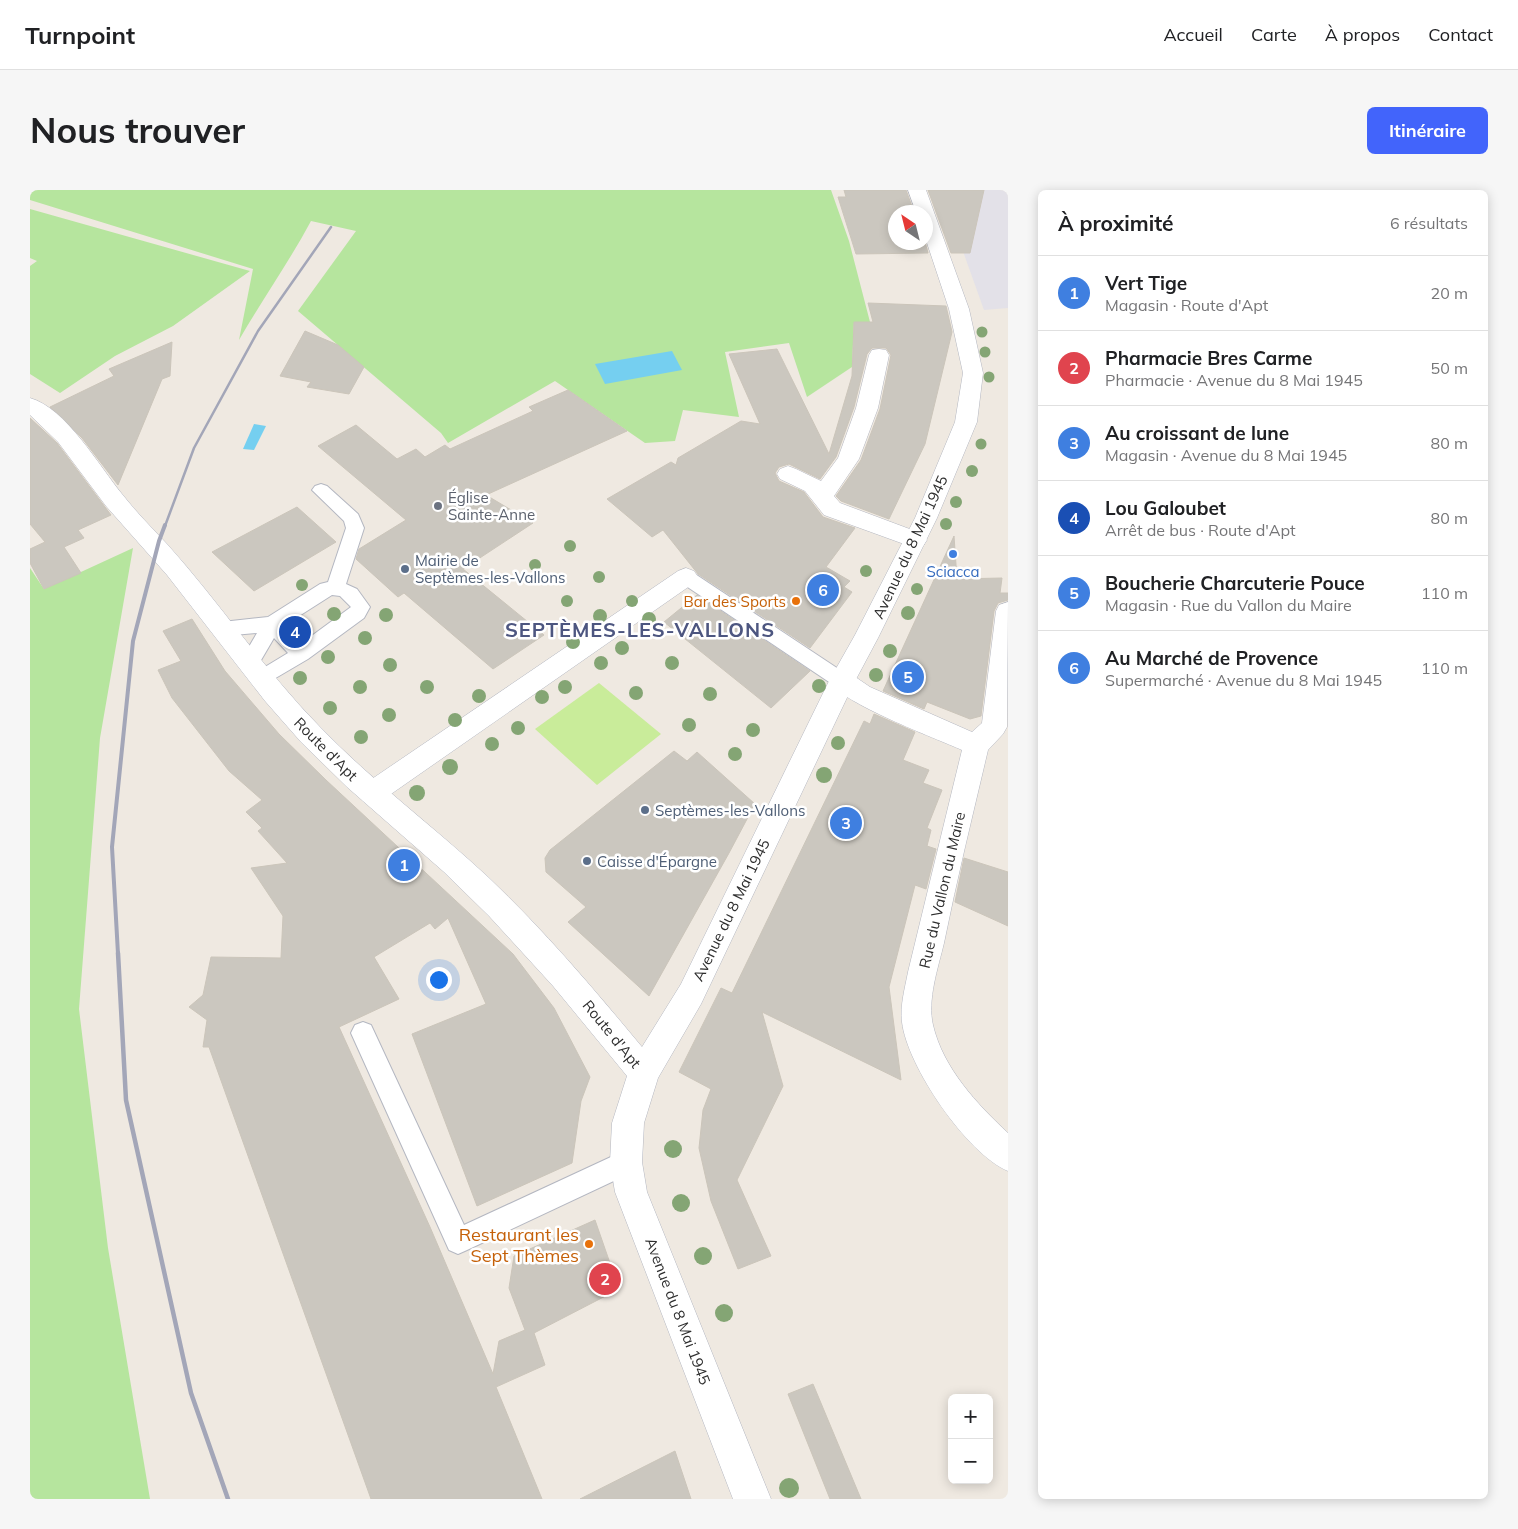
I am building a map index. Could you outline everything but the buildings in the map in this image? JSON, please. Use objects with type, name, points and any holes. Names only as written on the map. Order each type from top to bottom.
[{"type":"main road","name":"Avenue du 8 Mai 1945","points":[[917,190],[922,205]]},
{"type":"main road","name":"Avenue du 8 Mai 1945","points":[[752,1499],[631,1192],[626,1162],[628,1123],[644,1072],[691,994],[842,681],[866,638],[915,540],[966,422],[973,372],[959,309],[933,236]]},
{"type":"main road","points":[[822,497],[848,458],[867,408],[879,355]]},
{"type":"main road","name":"Route d'Apt","points":[[30,405],[62,432],[114,500],[176,570],[289,712],[372,793],[407,822],[484,893],[562,973],[644,1072]]},
{"type":"main road","points":[[788,474],[813,486],[832,509],[915,540]]},
{"type":"main road","points":[[372,793],[686,577]]},
{"type":"main road","points":[[842,681],[861,694],[976,745],[994,727],[1008,611]]},
{"type":"main road","name":"Rue du Vallon du Maire","points":[[976,745],[921,981],[917,1022],[928,1054],[949,1090],[976,1125],[1008,1155]]},
{"type":"lane","points":[[321,490],[352,518],[355,528],[336,586]]},
{"type":"lane","points":[[686,577],[842,681]]},
{"type":"lane","points":[[222,630],[272,624],[326,589],[336,586],[344,588],[361,607],[357,613],[301,654],[256,670]]},
{"type":"lane","points":[[272,624],[301,654]]},
{"type":"lane","points":[[256,670],[272,624]]},
{"type":"lane","points":[[363,1034],[458,1241],[626,1162]]},
{"type":"shaded area","points":[[941,190],[1008,190],[1008,308],[984,310]]},
{"type":"green space","points":[[34,190],[831,190],[849,241],[870,322],[854,322],[852,367],[807,397],[789,343],[725,352],[739,417],[683,410],[675,441],[645,443],[555,381],[448,443],[441,433],[298,311],[356,231],[311,221],[239,340],[253,269],[30,200],[30,192]]},
{"type":"green space","points":[[30,209],[250,271],[173,326],[115,356],[60,393],[30,374],[30,266],[37,261],[30,258]]},
{"type":"green space","points":[[133,548],[100,738],[79,1009],[108,1248],[150,1499],[30,1499],[30,568],[44,589]]},
{"type":"green space","points":[[599,683],[661,734],[597,785],[535,729]]},
{"type":"water","points":[[672,351],[682,370],[605,384],[595,364]]},
{"type":"water","points":[[254,424],[266,426],[254,450],[243,449]]},
{"type":"railway","points":[[165,526],[194,448],[258,331],[331,227]]},
{"type":"railway","points":[[118,954],[112,847],[133,641],[159,541],[165,525]]},
{"type":"railway","points":[[118,953],[126,1100],[191,1393],[228,1499]]},
{"type":"place","name":"Église Sainte-Anne","points":[[438,506]]},
{"type":"place","name":"Sciacca","points":[[953,554]]},
{"type":"place","name":"Mairie de Septèmes-les-Vallons","points":[[405,569]]},
{"type":"place","name":"Au Marché de Provence","points":[[823,590]]},
{"type":"place","name":"Bar des Sports","points":[[796,601]]},
{"type":"place","name":"Lou Galoubet","points":[[295,632]]},
{"type":"place","name":"Boucherie Charcuterie Pouce","points":[[908,677]]},
{"type":"place","name":"Septèmes-les-Vallons","points":[[645,810]]},
{"type":"place","name":"Au croissant de lune","points":[[846,823]]},
{"type":"place","name":"Caisse d'Épargne","points":[[587,861]]},
{"type":"place","name":"Vert Tige","points":[[404,865]]},
{"type":"place","name":"Restaurant les Sept Thèmes","points":[[589,1244]]},
{"type":"place","name":"Pharmacie Bres Carme","points":[[605,1279]]},
{"type":"district","name":"SEPTÈMES-LES-VALLONS","points":[[640,629]]}]
